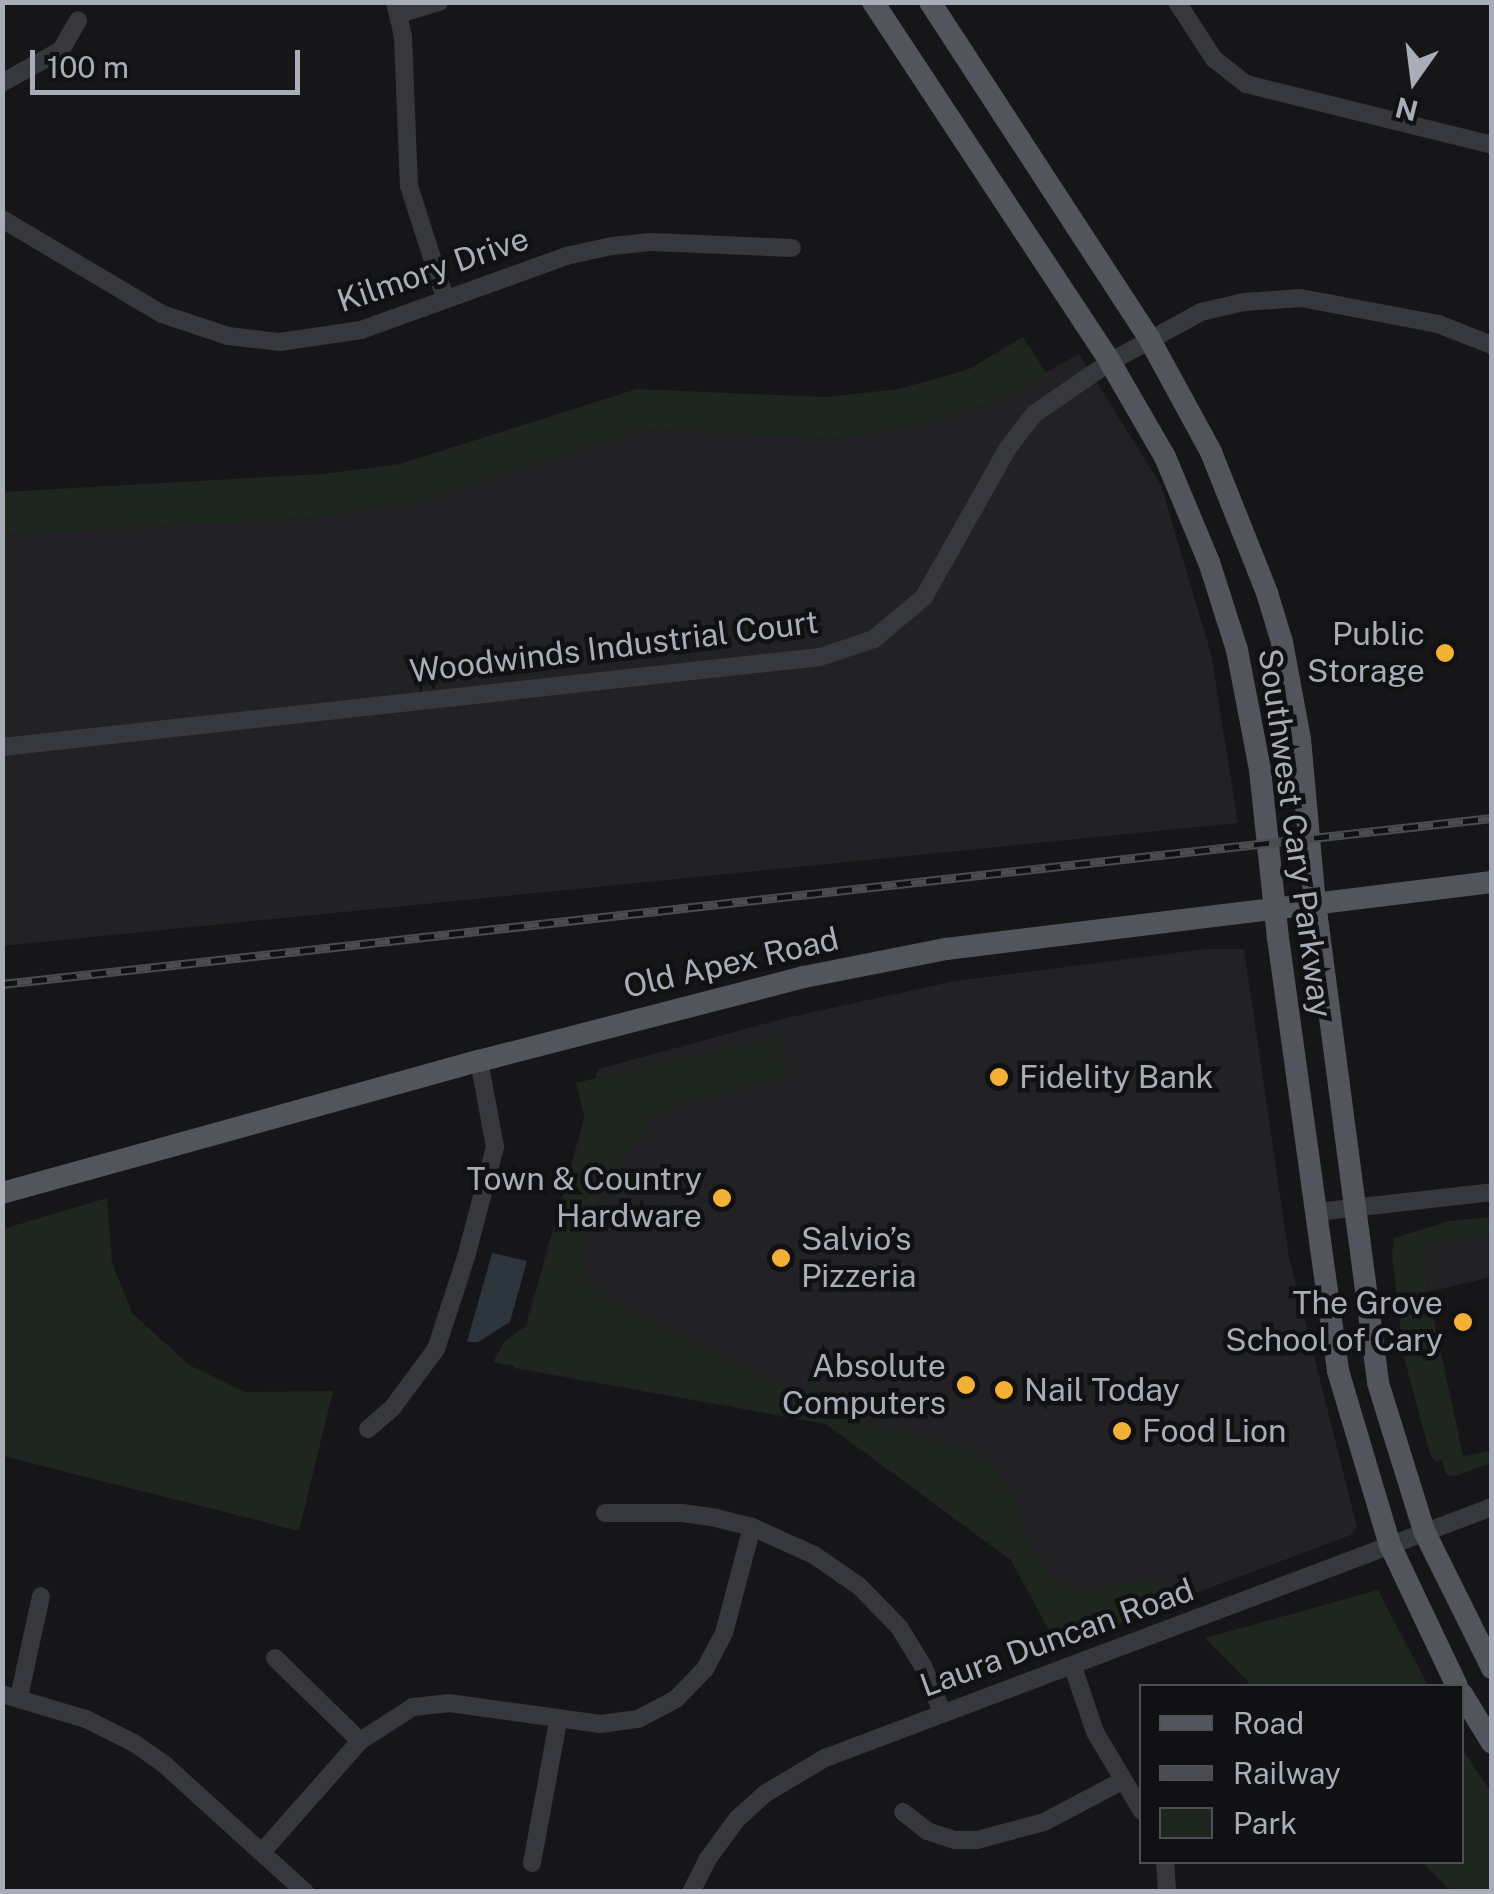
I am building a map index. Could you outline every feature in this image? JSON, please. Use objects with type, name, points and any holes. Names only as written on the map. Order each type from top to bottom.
[{"type":"main road","name":"Southwest Cary Parkway","points":[[873,2],[1110,362],[1165,457],[1224,604],[1254,734],[1338,1370],[1390,1545],[1456,1684]]},
{"type":"main road","name":"Southwest Cary Parkway","points":[[930,2],[1150,340],[1211,452],[1277,626],[1300,739],[1352,1210],[1378,1383],[1424,1531],[1492,1668]]},
{"type":"main road","name":"Old Apex Road","points":[[2,1193],[479,1061],[804,977],[946,948],[1492,882]]},
{"type":"main road","points":[[1464,1697],[1492,1743]]},
{"type":"street","points":[[438,2],[398,8],[409,186],[445,298]]},
{"type":"street","points":[[1176,2],[1214,59],[1246,84],[1492,145]]},
{"type":"street","points":[[2,84],[61,50],[78,20]]},
{"type":"street","name":"Kilmory Drive","points":[[2,220],[162,314],[255,341],[334,336],[566,256],[612,246],[650,242],[792,248]]},
{"type":"street","name":"Woodwinds Industrial Court","points":[[2,747],[820,657],[852,648],[893,627],[924,597],[1019,430],[1049,401],[1110,362],[1220,306],[1301,298],[1438,324],[1492,345]]},
{"type":"street","points":[[368,1429],[393,1407],[436,1350],[457,1286],[493,1164],[494,1131],[479,1061]]},
{"type":"street","points":[[1317,1212],[1492,1192]]},
{"type":"street","name":"Laura Duncan Road","points":[[691,1892],[717,1844],[766,1793],[825,1758],[1492,1508]]},
{"type":"street","points":[[605,1513],[682,1513],[752,1527],[826,1562],[880,1607],[912,1645],[942,1712]]},
{"type":"street","points":[[263,1851],[360,1741],[398,1714],[430,1704],[471,1705],[558,1721],[601,1724],[638,1718],[676,1698],[692,1684],[724,1634],[752,1527]]},
{"type":"street","points":[[41,1596],[10,1695],[86,1719],[134,1743],[263,1851],[305,1892]]},
{"type":"street","points":[[275,1658],[360,1741]]},
{"type":"street","points":[[1074,1667],[1095,1732],[1139,1806]]},
{"type":"street","points":[[532,1863],[558,1721]]},
{"type":"street","points":[[903,1812],[927,1831],[955,1840],[977,1840],[1044,1822],[1122,1781]]},
{"type":"street","points":[[1165,1864],[1168,1892]]},
{"type":"shaded area","points":[[1079,354],[1161,485],[1211,654],[1238,823],[3,946],[3,535],[301,519],[413,503],[644,429],[829,439],[910,427],[989,404]]},
{"type":"shaded area","points":[[1206,949],[1244,949],[1289,1257],[1357,1527],[1351,1535],[1148,1611],[1059,1649],[1011,1560],[826,1424],[514,1368],[598,1069],[786,1018],[955,981]]},
{"type":"shaded area","points":[[1491,1234],[1491,1277],[1428,1292],[1424,1244]]},
{"type":"shaded area","points":[[492,1253],[527,1261],[510,1322],[478,1342],[467,1342]]},
{"type":"green space","points":[[1023,337],[1047,374],[989,404],[910,427],[829,439],[644,429],[414,503],[301,519],[3,535],[3,492],[322,474],[400,464],[637,389],[826,397],[899,389],[969,369]]},
{"type":"green space","points":[[779,1035],[787,1076],[672,1106],[652,1122],[598,1193],[588,1223],[586,1265],[594,1290],[646,1321],[801,1395],[812,1382],[876,1425],[963,1448],[992,1464],[1020,1509],[1023,1534],[1053,1577],[1074,1589],[1092,1591],[1152,1577],[1164,1605],[1059,1649],[1011,1560],[826,1424],[493,1362],[505,1341],[530,1323],[586,1123],[576,1083]]},
{"type":"green space","points":[[107,1198],[112,1263],[132,1313],[189,1365],[245,1392],[333,1391],[299,1531],[3,1456],[3,1229]]},
{"type":"green space","points":[[1491,1217],[1491,1234],[1424,1245],[1428,1292],[1463,1456],[1491,1451],[1491,1463],[1455,1476],[1446,1475],[1442,1459],[1435,1462],[1429,1451],[1404,1357],[1392,1255],[1394,1238],[1449,1221]]},
{"type":"green space","points":[[1378,1590],[1427,1684],[1250,1684],[1205,1638]]},
{"type":"green space","points":[[1464,1752],[1491,1792],[1491,1891],[1451,1891],[1424,1864],[1464,1864]]},
{"type":"railway","points":[[2,984],[1492,818]]},
{"type":"place","name":"Public Storage","points":[[1445,653]]},
{"type":"place","name":"Fidelity Bank","points":[[999,1077]]},
{"type":"place","name":"Town & Country Hardware","points":[[722,1198]]},
{"type":"place","name":"Salvio’s Pizzeria","points":[[781,1258]]},
{"type":"place","name":"The Grove School of Cary","points":[[1463,1322]]},
{"type":"place","name":"Absolute Computers","points":[[966,1385]]},
{"type":"place","name":"Nail Today","points":[[1004,1390]]},
{"type":"place","name":"Food Lion","points":[[1122,1431]]}]
